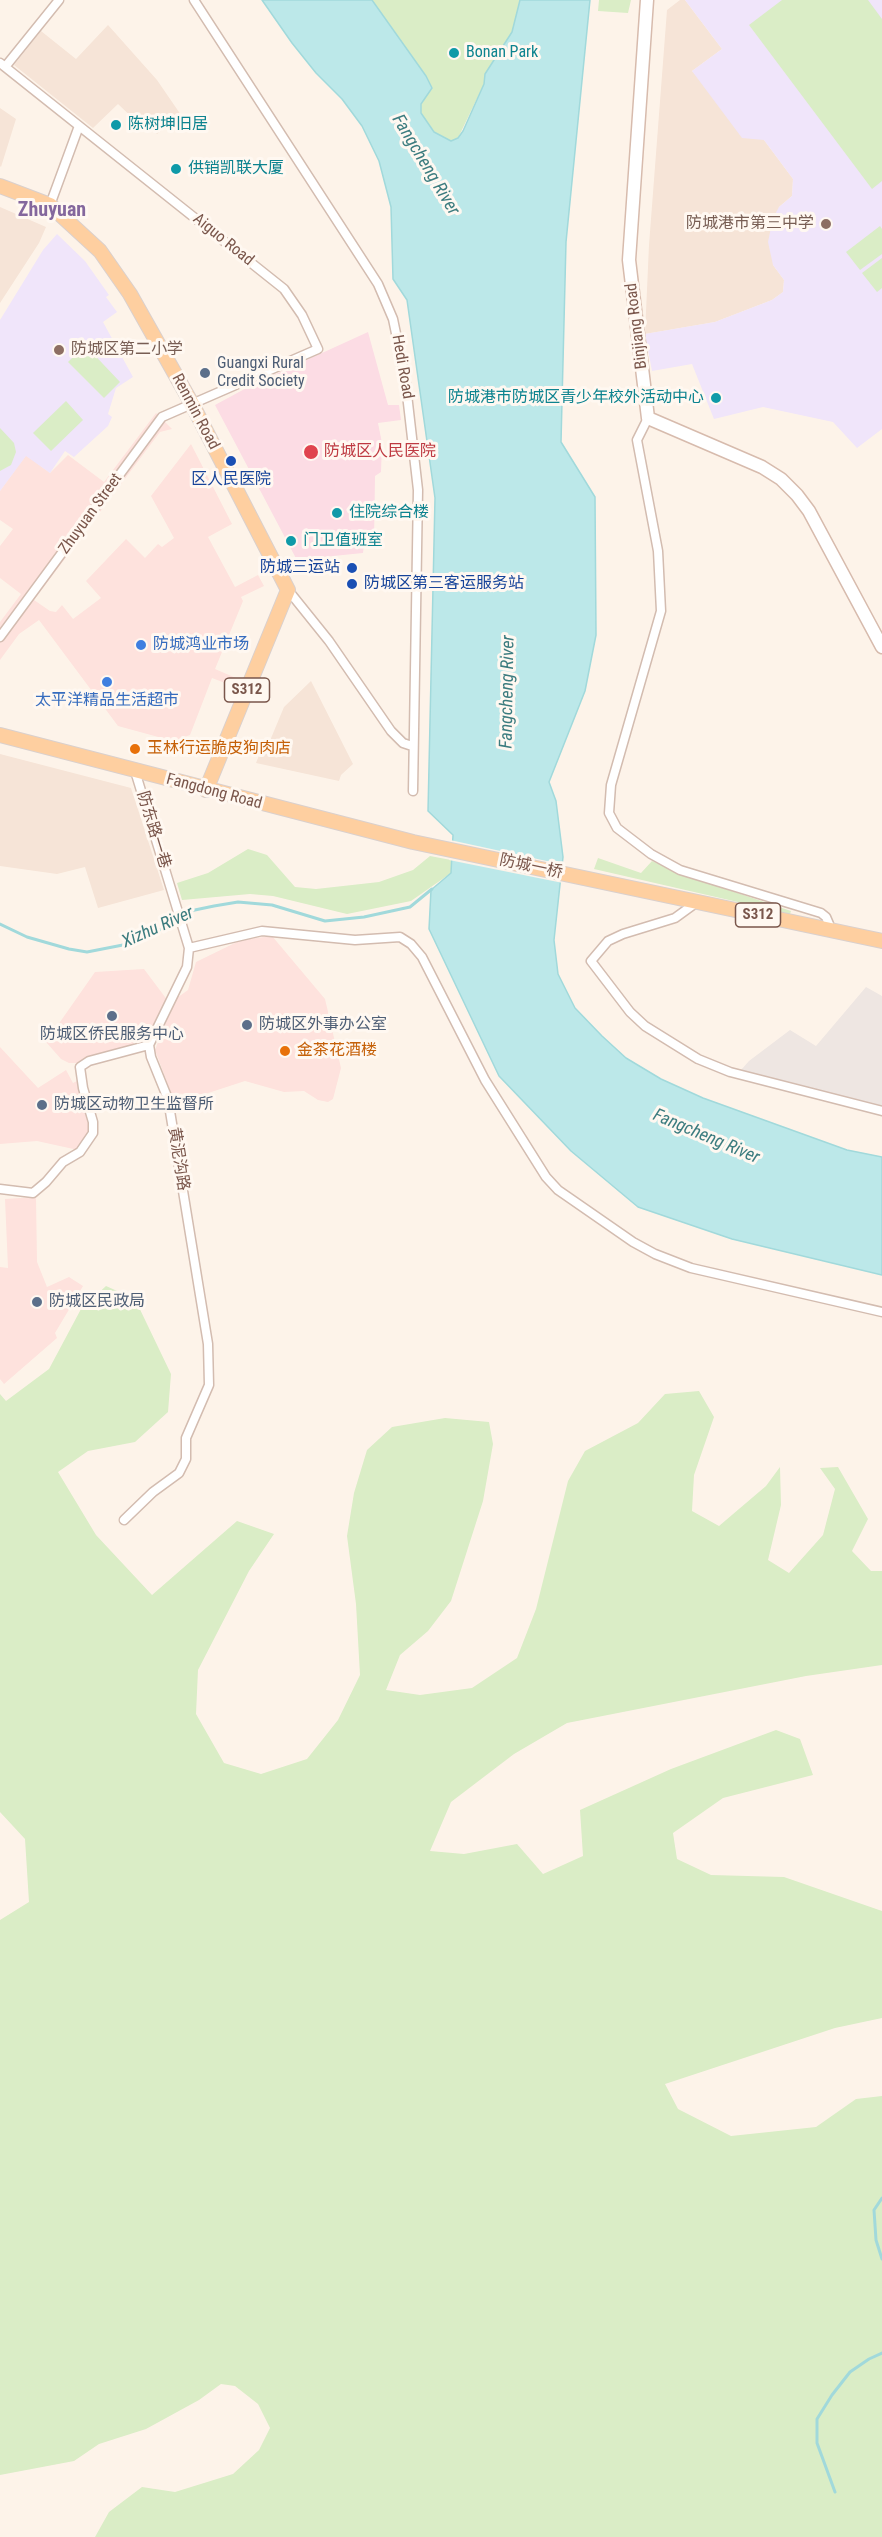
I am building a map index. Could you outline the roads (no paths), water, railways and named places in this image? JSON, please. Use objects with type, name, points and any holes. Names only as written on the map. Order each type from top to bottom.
[{"type":"main road","name":"Renmin Road","points":[[0,186],[50,205],[61,213],[100,252],[130,294],[192,404],[288,590]]},
{"type":"main road","name":"S312","points":[[206,790],[288,590]]},
{"type":"main road","name":"Fangdong Road","points":[[0,735],[206,790],[428,845]]},
{"type":"main road","name":"防城一桥","points":[[428,845],[697,902]]},
{"type":"main road","name":"S312","points":[[697,902],[882,941]]},
{"type":"street","points":[[3,65],[59,0]]},
{"type":"street","name":"Hedi Road","points":[[194,0],[378,284],[393,319],[405,377],[418,490],[413,791]]},
{"type":"street","name":"Binjiang Road","points":[[647,0],[629,260],[648,418]]},
{"type":"street","name":"Aiguo Road","points":[[3,65],[284,289],[302,315],[318,349],[192,404]]},
{"type":"street","points":[[50,205],[79,126]]},
{"type":"street","name":"Zhuyuan Street","points":[[0,637],[162,417],[192,404]]},
{"type":"street","points":[[827,930],[829,924],[821,913],[680,870],[651,854],[617,828],[609,813],[611,785],[661,611],[658,550],[637,440],[648,418],[762,467],[781,479],[809,511],[882,647]]},
{"type":"street","name":"Renmin Road","points":[[288,590],[329,641],[391,731],[403,743],[412,746]]},
{"type":"street","name":"防东路一巷","points":[[135,771],[189,948]]},
{"type":"street","points":[[697,902],[675,918],[608,941],[591,961],[630,1012],[645,1026],[698,1059],[730,1072],[882,1111]]},
{"type":"street","points":[[0,1189],[33,1193],[63,1162],[80,1152],[93,1133],[93,1122],[83,1088],[80,1067],[89,1061],[149,1045],[186,967],[189,948],[262,932],[354,940],[400,937],[411,944],[422,957],[485,1080],[546,1177],[558,1190],[633,1242],[655,1254],[691,1268],[882,1311]]},
{"type":"street","name":"黄泥沟路","points":[[124,1520],[153,1492],[179,1473],[186,1459],[186,1438],[209,1385],[208,1344],[168,1099],[151,1057],[149,1045]]},
{"type":"water","name":"Fangcheng River","points":[[262,0],[372,0],[426,76],[432,88],[421,104],[421,113],[434,132],[451,141],[458,138],[463,131],[484,84],[485,74],[512,32],[520,0],[590,0],[566,242],[561,442],[595,497],[596,635],[585,691],[549,782],[556,801],[563,857],[554,940],[558,974],[575,1008],[602,1036],[626,1058],[661,1079],[703,1098],[847,1150],[882,1157],[882,1275],[732,1239],[638,1207],[571,1151],[499,1076],[429,929],[431,890],[451,873],[453,835],[428,811],[435,498],[407,300],[393,279],[391,207],[379,161],[362,126],[342,99],[316,73],[292,43]]},
{"type":"waterway","name":"Xizhu River","points":[[0,924],[27,937],[87,952],[128,944],[153,934],[190,911],[214,906],[238,902],[272,905],[325,921],[364,917],[410,907],[432,889]]},
{"type":"waterway","points":[[882,2198],[874,2210],[876,2240],[882,2259]]},
{"type":"waterway","points":[[835,2492],[817,2443],[817,2419],[850,2372],[882,2353]]},
{"type":"place","name":"Bonan Park","points":[[454,53]]},
{"type":"place","name":"陈树坤旧居","points":[[116,125]]},
{"type":"place","name":"供销凯联大厦","points":[[176,169]]},
{"type":"place","name":"防城港市第三中学","points":[[826,224]]},
{"type":"place","name":"防城区第二小学","points":[[59,350]]},
{"type":"place","name":"Guangxi Rural Credit Society","points":[[205,373]]},
{"type":"place","name":"防城港市防城区青少年校外活动中心","points":[[716,398]]},
{"type":"place","name":"防城区人民医院","points":[[311,452]]},
{"type":"place","name":"区人民医院","points":[[231,461]]},
{"type":"place","name":"住院综合楼","points":[[337,513]]},
{"type":"place","name":"门卫值班室","points":[[291,541]]},
{"type":"place","name":"防城三运站","points":[[352,568]]},
{"type":"place","name":"防城区第三客运服务站","points":[[352,584]]},
{"type":"place","name":"防城鸿业市场","points":[[141,645]]},
{"type":"place","name":"太平洋精品生活超市","points":[[107,682]]},
{"type":"place","name":"玉林行运脆皮狗肉店","points":[[135,749]]},
{"type":"place","name":"防城区侨民服务中心","points":[[112,1016]]},
{"type":"place","name":"防城区外事办公室","points":[[247,1025]]},
{"type":"place","name":"金茶花酒楼","points":[[285,1051]]},
{"type":"place","name":"防城区动物卫生监督所","points":[[42,1105]]},
{"type":"place","name":"防城区民政局","points":[[37,1302]]},
{"type":"district","name":"Zhuyuan","points":[[52,211]]}]
